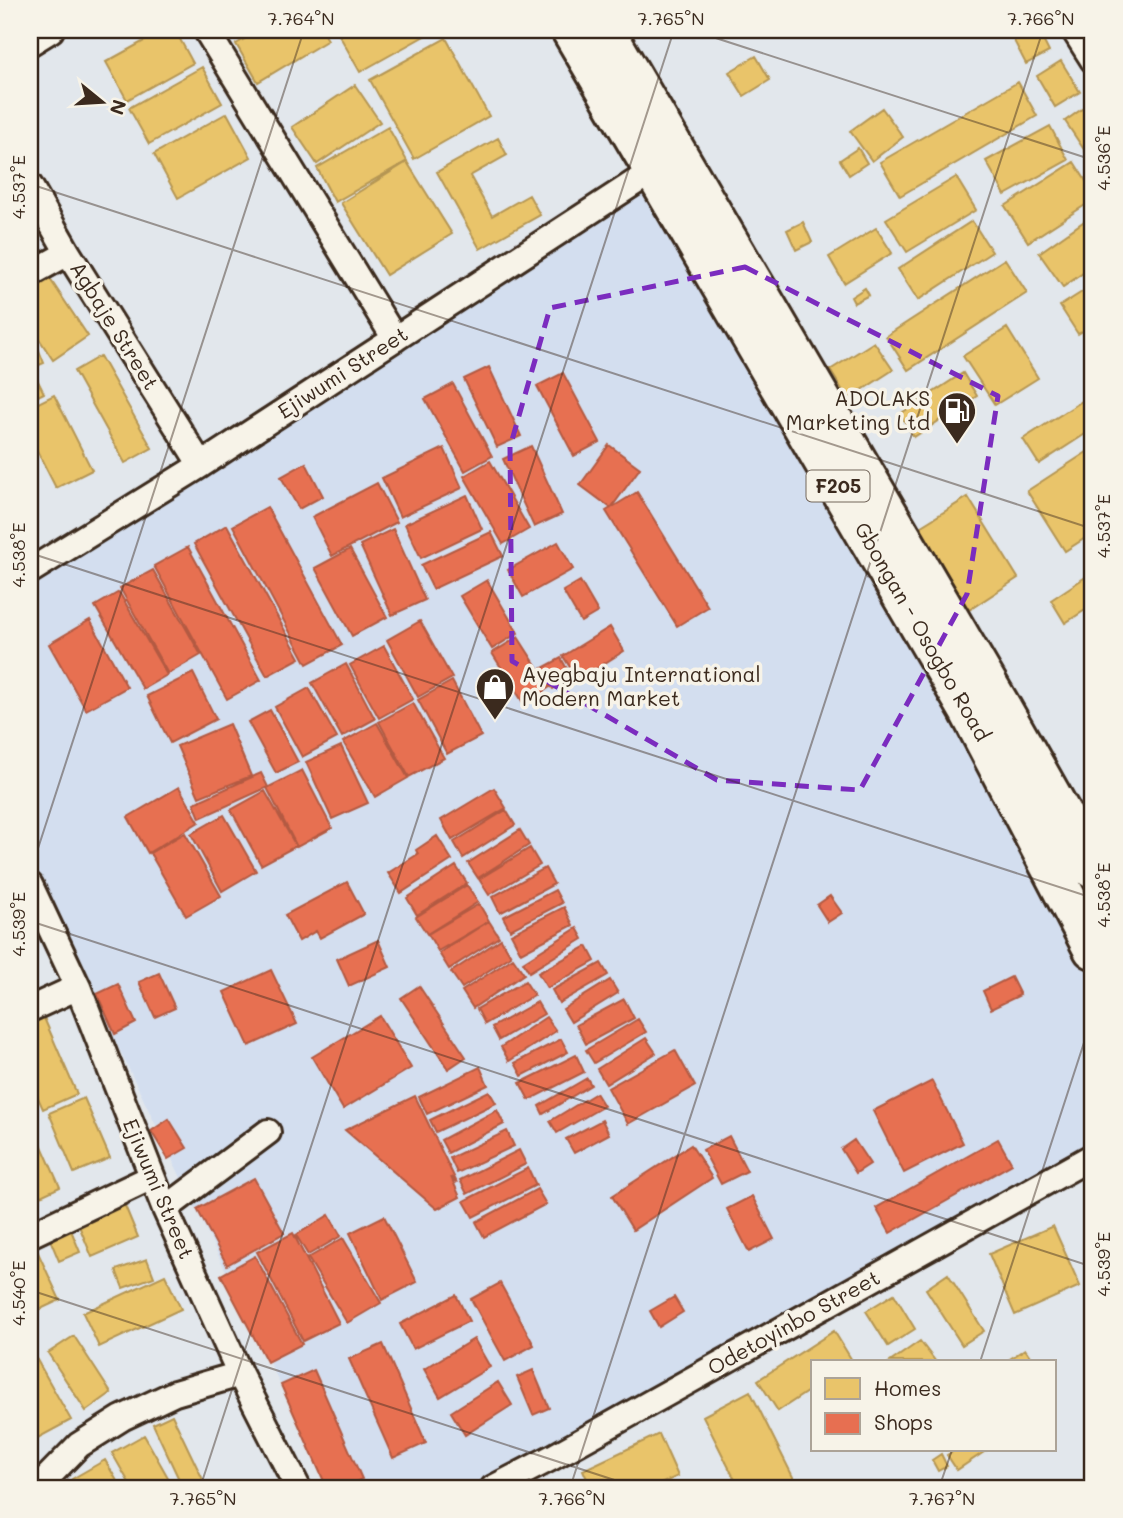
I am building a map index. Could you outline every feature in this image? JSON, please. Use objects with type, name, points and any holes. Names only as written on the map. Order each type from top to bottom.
[{"type":"main road","name":"Gbongan - Osogbo Road","points":[[570,30],[968,711],[1093,949]]},
{"type":"main road","name":"Gbongan - Osogbo Road","points":[[605,30],[1093,869]]},
{"type":"street","points":[[30,43],[51,30]]},
{"type":"street","points":[[206,30],[395,339]]},
{"type":"street","points":[[1074,30],[1093,60]]},
{"type":"street","name":"Ejiwumi Street","points":[[30,571],[201,465],[654,170]]},
{"type":"street","name":"Agbaje Street","points":[[30,186],[68,253],[201,465]]},
{"type":"street","points":[[30,274],[68,253]]},
{"type":"street","name":"Ejiwumi Street","points":[[30,885],[78,987],[165,1209],[240,1374],[299,1488]]},
{"type":"street","points":[[30,1009],[78,987]]},
{"type":"street","points":[[165,1209],[268,1132]]},
{"type":"street","name":"Odetoyinbo Street","points":[[494,1488],[1093,1156]]},
{"type":"street","points":[[30,1235],[152,1178]]},
{"type":"street","points":[[37,1488],[79,1446],[122,1418],[175,1393],[240,1374]]},
{"type":"highlighted area","points":[[745,267],[998,396],[967,594],[860,790],[717,780],[512,661],[510,447],[550,308]]},
{"type":"shaded area","name":"Ayegbaju International Modern Market","points":[[655,183],[1093,967],[1093,1150],[489,1488],[330,1488],[30,863],[30,580]]},
{"type":"building: Homes","points":[[164,30],[175,30],[193,63],[127,100],[106,62]]},
{"type":"building: Homes","points":[[260,30],[322,30],[328,40],[258,82],[236,44]]},
{"type":"building: Homes","points":[[344,30],[435,30],[360,72],[338,33]]},
{"type":"building: Homes","points":[[1020,30],[1038,30],[1049,52],[1026,64],[1011,35]]},
{"type":"building: Homes","points":[[446,38],[489,116],[414,159],[370,80]]},
{"type":"building: Homes","points":[[756,56],[770,80],[744,96],[729,72]]},
{"type":"building: Homes","points":[[1061,61],[1080,92],[1055,107],[1037,76]]},
{"type":"building: Homes","points":[[202,67],[222,103],[149,144],[129,108]]},
{"type":"building: Homes","points":[[1018,82],[1037,116],[900,196],[880,162]]},
{"type":"building: Homes","points":[[355,85],[380,122],[317,164],[292,127]]},
{"type":"building: Homes","points":[[1089,104],[1093,111],[1093,150],[1087,154],[1065,121]]},
{"type":"building: Homes","points":[[882,108],[903,137],[872,161],[850,131]]},
{"type":"building: Homes","points":[[227,113],[251,157],[178,198],[154,154]]},
{"type":"building: Homes","points":[[1050,126],[1068,160],[1005,195],[986,161]]},
{"type":"building: Homes","points":[[388,127],[407,161],[335,202],[317,168]]},
{"type":"building: Homes","points":[[498,138],[507,155],[470,176],[492,216],[529,195],[540,215],[480,249],[437,172]]},
{"type":"building: Homes","points":[[858,148],[867,163],[849,175],[840,160]]},
{"type":"building: Homes","points":[[407,162],[452,234],[386,275],[341,203]]},
{"type":"building: Homes","points":[[1074,162],[1093,192],[1093,200],[1028,242],[1005,206]]},
{"type":"building: Homes","points":[[956,177],[976,210],[907,252],[886,219]]},
{"type":"building: Homes","points":[[1093,215],[1093,266],[1063,287],[1039,253]]},
{"type":"building: Homes","points":[[972,221],[992,252],[918,300],[898,269]]},
{"type":"building: Homes","points":[[803,222],[812,242],[796,250],[787,230]]},
{"type":"building: Homes","points":[[876,228],[892,253],[844,283],[829,257]]},
{"type":"building: Homes","points":[[1005,259],[1027,293],[908,370],[886,336]]},
{"type":"building: Homes","points":[[50,279],[88,336],[53,360],[30,325],[30,292]]},
{"type":"building: Homes","points":[[1093,285],[1093,325],[1078,334],[1060,306]]},
{"type":"building: Homes","points":[[865,288],[869,295],[854,303],[851,297]]},
{"type":"building: Homes","points":[[1007,328],[1038,378],[995,405],[963,356]]},
{"type":"building: Homes","points":[[874,342],[893,370],[848,399],[830,370]]},
{"type":"building: Homes","points":[[36,343],[44,363],[30,369],[30,346]]},
{"type":"building: Homes","points":[[100,356],[152,448],[125,463],[74,371]]},
{"type":"building: Homes","points":[[33,371],[44,393],[30,400],[30,372]]},
{"type":"building: Homes","points":[[963,373],[977,396],[914,437],[900,414]]},
{"type":"building: Homes","points":[[1093,394],[1093,429],[1039,464],[1023,439]]},
{"type":"building: Homes","points":[[54,395],[92,470],[56,488],[30,437],[30,407]]},
{"type":"building: Homes","points":[[1093,448],[1093,533],[1065,551],[1027,491]]},
{"type":"building: Homes","points":[[968,497],[1018,578],[969,610],[918,528]]},
{"type":"building: Homes","points":[[1093,572],[1093,605],[1065,623],[1051,600]]},
{"type":"building: Homes","points":[[44,1018],[77,1094],[43,1109],[30,1080],[30,1024]]},
{"type":"building: Homes","points":[[84,1098],[110,1158],[74,1173],[49,1113]]},
{"type":"building: Homes","points":[[30,1119],[60,1187],[30,1201]]},
{"type":"building: Homes","points":[[123,1201],[138,1237],[92,1257],[77,1221]]},
{"type":"building: Homes","points":[[68,1223],[80,1252],[59,1261],[47,1232]]},
{"type":"building: Homes","points":[[1053,1226],[1080,1286],[1015,1315],[989,1254]]},
{"type":"building: Homes","points":[[34,1244],[60,1300],[30,1314],[30,1247]]},
{"type":"building: Homes","points":[[147,1259],[154,1277],[123,1288],[116,1270]]},
{"type":"building: Homes","points":[[948,1274],[984,1331],[962,1345],[926,1289]]},
{"type":"building: Homes","points":[[165,1275],[181,1309],[99,1347],[83,1313]]},
{"type":"building: Homes","points":[[894,1294],[915,1329],[888,1346],[866,1311]]},
{"type":"building: Homes","points":[[834,1331],[852,1360],[811,1360],[811,1389],[778,1411],[758,1380]]},
{"type":"building: Homes","points":[[74,1336],[111,1393],[86,1411],[48,1353]]},
{"type":"building: Homes","points":[[920,1341],[934,1360],[893,1360]]},
{"type":"building: Homes","points":[[1025,1349],[1033,1360],[1008,1360]]},
{"type":"building: Homes","points":[[33,1353],[71,1420],[36,1439],[30,1427],[30,1355]]},
{"type":"building: Homes","points":[[750,1391],[794,1479],[777,1488],[739,1488],[703,1416]]},
{"type":"building: Homes","points":[[172,1415],[207,1488],[183,1488],[153,1424]]},
{"type":"building: Homes","points":[[659,1434],[678,1476],[652,1488],[591,1488],[583,1470]]},
{"type":"building: Homes","points":[[144,1435],[174,1488],[132,1488],[112,1453]]},
{"type":"building: Homes","points":[[952,1452],[984,1452],[957,1470],[947,1455]]},
{"type":"building: Homes","points":[[941,1454],[947,1466],[938,1471],[932,1460]]},
{"type":"building: Homes","points":[[105,1460],[121,1488],[78,1488],[72,1479]]},
{"type":"building: Shops","points":[[489,367],[521,436],[497,447],[464,379]]},
{"type":"building: Shops","points":[[563,373],[600,442],[574,456],[537,386]]},
{"type":"building: Shops","points":[[453,384],[492,456],[465,471],[425,399]]},
{"type":"building: Shops","points":[[609,445],[640,468],[611,508],[580,485]]},
{"type":"building: Shops","points":[[531,446],[562,514],[534,527],[503,459]]},
{"type":"building: Shops","points":[[444,448],[462,488],[400,517],[382,478]]},
{"type":"building: Shops","points":[[490,461],[529,529],[503,544],[464,476]]},
{"type":"building: Shops","points":[[306,463],[323,496],[299,509],[281,477]]},
{"type":"building: Shops","points":[[377,483],[397,522],[332,556],[312,517]]},
{"type":"building: Shops","points":[[637,492],[708,607],[677,626],[606,511]]},
{"type":"building: Shops","points":[[467,495],[482,529],[421,558],[405,524]]},
{"type":"building: Shops","points":[[267,507],[342,645],[307,664],[233,526]]},
{"type":"building: Shops","points":[[227,525],[300,658],[267,676],[194,544]]},
{"type":"building: Shops","points":[[393,529],[425,600],[392,615],[360,545]]},
{"type":"building: Shops","points":[[491,532],[503,556],[433,589],[421,565]]},
{"type":"building: Shops","points":[[558,542],[573,569],[523,597],[508,570]]},
{"type":"building: Shops","points":[[188,547],[261,680],[227,699],[154,566]]},
{"type":"building: Shops","points":[[350,549],[387,617],[352,636],[315,568]]},
{"type":"building: Shops","points":[[153,570],[201,655],[168,674],[120,588]]},
{"type":"building: Shops","points":[[487,580],[518,633],[492,649],[460,596]]},
{"type":"building: Shops","points":[[580,581],[598,612],[581,622],[563,591]]},
{"type":"building: Shops","points":[[119,592],[167,675],[143,689],[95,606]]},
{"type":"building: Shops","points":[[90,620],[127,687],[86,710],[49,644]]},
{"type":"building: Shops","points":[[420,621],[452,678],[418,697],[387,640]]},
{"type":"building: Shops","points":[[610,627],[624,651],[578,680],[563,656]]},
{"type":"building: Shops","points":[[518,637],[550,687],[524,704],[492,653]]},
{"type":"building: Shops","points":[[384,646],[413,699],[379,718],[350,665]]},
{"type":"building: Shops","points":[[561,658],[572,678],[553,689],[541,669]]},
{"type":"building: Shops","points":[[346,664],[375,719],[342,737],[312,683]]},
{"type":"building: Shops","points":[[193,673],[216,719],[170,743],[147,696]]},
{"type":"building: Shops","points":[[452,681],[481,736],[447,754],[418,700]]},
{"type":"building: Shops","points":[[309,688],[337,738],[302,757],[275,707]]},
{"type":"building: Shops","points":[[413,703],[444,758],[409,777],[379,722]]},
{"type":"building: Shops","points":[[270,710],[298,762],[276,773],[248,722]]},
{"type":"building: Shops","points":[[377,723],[408,778],[375,797],[343,742]]},
{"type":"building: Shops","points":[[229,724],[251,776],[199,797],[177,746]]},
{"type":"building: Shops","points":[[341,746],[368,803],[332,819],[306,762]]},
{"type":"building: Shops","points":[[302,770],[332,828],[297,847],[267,788]]},
{"type":"building: Shops","points":[[261,773],[268,787],[200,818],[194,803]]},
{"type":"building: Shops","points":[[179,787],[199,822],[148,853],[128,817]]},
{"type":"building: Shops","points":[[494,788],[506,808],[452,840],[441,820]]},
{"type":"building: Shops","points":[[265,791],[296,846],[261,865],[231,810]]},
{"type":"building: Shops","points":[[506,810],[515,825],[463,858],[454,842]]},
{"type":"building: Shops","points":[[224,815],[256,871],[222,891],[191,834]]},
{"type":"building: Shops","points":[[520,830],[529,845],[478,878],[468,863]]},
{"type":"building: Shops","points":[[185,833],[221,896],[186,916],[150,853]]},
{"type":"building: Shops","points":[[437,836],[452,860],[401,893],[388,873],[418,854],[416,850]]},
{"type":"building: Shops","points":[[530,848],[540,865],[489,895],[479,879]]},
{"type":"building: Shops","points":[[456,866],[467,883],[417,915],[407,898]]},
{"type":"building: Shops","points":[[545,868],[554,884],[500,913],[492,897]]},
{"type":"building: Shops","points":[[347,882],[364,914],[320,938],[316,931],[299,941],[285,915]]},
{"type":"building: Shops","points":[[467,885],[478,902],[427,934],[416,917]]},
{"type":"building: Shops","points":[[555,890],[562,903],[510,930],[503,917]]},
{"type":"building: Shops","points":[[830,896],[842,913],[828,922],[817,905]]},
{"type":"building: Shops","points":[[479,904],[489,921],[438,951],[428,934]]},
{"type":"building: Shops","points":[[564,907],[573,925],[521,953],[511,934]]},
{"type":"building: Shops","points":[[489,921],[499,937],[449,969],[439,953]]},
{"type":"building: Shops","points":[[577,928],[583,939],[529,972],[523,962]]},
{"type":"building: Shops","points":[[501,939],[511,956],[462,988],[451,972]]},
{"type":"building: Shops","points":[[378,940],[390,967],[349,986],[337,959]]},
{"type":"building: Shops","points":[[587,946],[595,961],[547,988],[538,973]]},
{"type":"building: Shops","points":[[513,958],[524,974],[473,1008],[462,991]]},
{"type":"building: Shops","points":[[601,963],[608,975],[559,1003],[552,990]]},
{"type":"building: Shops","points":[[271,970],[297,1024],[249,1046],[224,992]]},
{"type":"building: Shops","points":[[159,973],[175,1008],[155,1017],[139,982]]},
{"type":"building: Shops","points":[[1011,977],[1020,995],[991,1009],[983,991]]},
{"type":"building: Shops","points":[[610,980],[618,993],[571,1022],[563,1009]]},
{"type":"building: Shops","points":[[525,981],[534,995],[485,1024],[477,1009]]},
{"type":"building: Shops","points":[[118,984],[136,1023],[115,1034],[97,994]]},
{"type":"building: Shops","points":[[419,986],[466,1057],[448,1069],[401,998]]},
{"type":"building: Shops","points":[[624,999],[634,1018],[586,1044],[576,1025]]},
{"type":"building: Shops","points":[[537,1002],[544,1014],[499,1040],[492,1027]]},
{"type":"building: Shops","points":[[380,1016],[411,1068],[343,1109],[312,1057]]},
{"type":"building: Shops","points":[[546,1017],[556,1031],[509,1061],[501,1047]]},
{"type":"building: Shops","points":[[638,1019],[646,1032],[594,1063],[586,1050]]},
{"type":"building: Shops","points":[[646,1038],[656,1053],[606,1084],[597,1069]]},
{"type":"building: Shops","points":[[561,1039],[568,1052],[522,1076],[515,1063]]},
{"type":"building: Shops","points":[[675,1050],[695,1086],[628,1124],[608,1088]]},
{"type":"building: Shops","points":[[576,1055],[584,1072],[529,1100],[520,1083]]},
{"type":"building: Shops","points":[[480,1067],[488,1085],[427,1114],[419,1097]]},
{"type":"building: Shops","points":[[587,1078],[591,1085],[543,1114],[539,1106]]},
{"type":"building: Shops","points":[[932,1081],[963,1143],[904,1173],[873,1111]]},
{"type":"building: Shops","points":[[489,1091],[496,1103],[436,1132],[430,1120]]},
{"type":"building: Shops","points":[[596,1093],[604,1106],[557,1133],[550,1121]]},
{"type":"building: Shops","points":[[415,1096],[457,1183],[451,1177],[460,1197],[437,1209],[345,1130]]},
{"type":"building: Shops","points":[[497,1110],[504,1124],[448,1153],[441,1140]]},
{"type":"building: Shops","points":[[169,1119],[187,1148],[168,1159],[151,1131]]},
{"type":"building: Shops","points":[[602,1120],[609,1134],[574,1153],[566,1139]]},
{"type":"building: Shops","points":[[507,1131],[514,1146],[457,1173],[450,1158]]},
{"type":"building: Shops","points":[[729,1136],[747,1171],[721,1184],[703,1150]]},
{"type":"building: Shops","points":[[998,1139],[1012,1164],[890,1233],[876,1208]]},
{"type":"building: Shops","points":[[854,1140],[870,1164],[856,1173],[841,1149]]},
{"type":"building: Shops","points":[[691,1145],[712,1178],[633,1230],[612,1196]]},
{"type":"building: Shops","points":[[519,1150],[526,1164],[467,1194],[460,1180]]},
{"type":"building: Shops","points":[[528,1168],[536,1185],[473,1217],[464,1201]]},
{"type":"building: Shops","points":[[254,1178],[284,1233],[227,1265],[197,1209]]},
{"type":"building: Shops","points":[[537,1189],[546,1204],[484,1237],[476,1222]]},
{"type":"building: Shops","points":[[752,1196],[774,1239],[749,1252],[727,1209]]},
{"type":"building: Shops","points":[[329,1215],[341,1236],[308,1255],[296,1235]]},
{"type":"building: Shops","points":[[384,1216],[417,1282],[382,1300],[350,1233]]},
{"type":"building: Shops","points":[[293,1233],[339,1323],[303,1341],[257,1252]]},
{"type":"building: Shops","points":[[343,1238],[381,1303],[347,1323],[308,1258]]},
{"type":"building: Shops","points":[[255,1256],[302,1344],[267,1362],[221,1275]]},
{"type":"building: Shops","points":[[500,1283],[534,1345],[505,1361],[471,1299]]},
{"type":"building: Shops","points":[[456,1295],[469,1321],[413,1349],[400,1324]]},
{"type":"building: Shops","points":[[674,1297],[683,1312],[659,1327],[650,1311]]},
{"type":"building: Shops","points":[[474,1339],[490,1367],[440,1397],[424,1369]]},
{"type":"building: Shops","points":[[383,1344],[426,1443],[393,1458],[349,1359]]},
{"type":"building: Shops","points":[[314,1370],[362,1479],[342,1488],[327,1488],[281,1385]]},
{"type":"building: Shops","points":[[533,1370],[549,1408],[533,1415],[517,1377]]},
{"type":"building: Shops","points":[[498,1382],[512,1405],[465,1435],[451,1412]]},
{"type":"place","name":"ADOLAKS Marketing Ltd","points":[[957,445]]},
{"type":"place","name":"Ayegbaju International Modern Market","points":[[495,721]]}]
